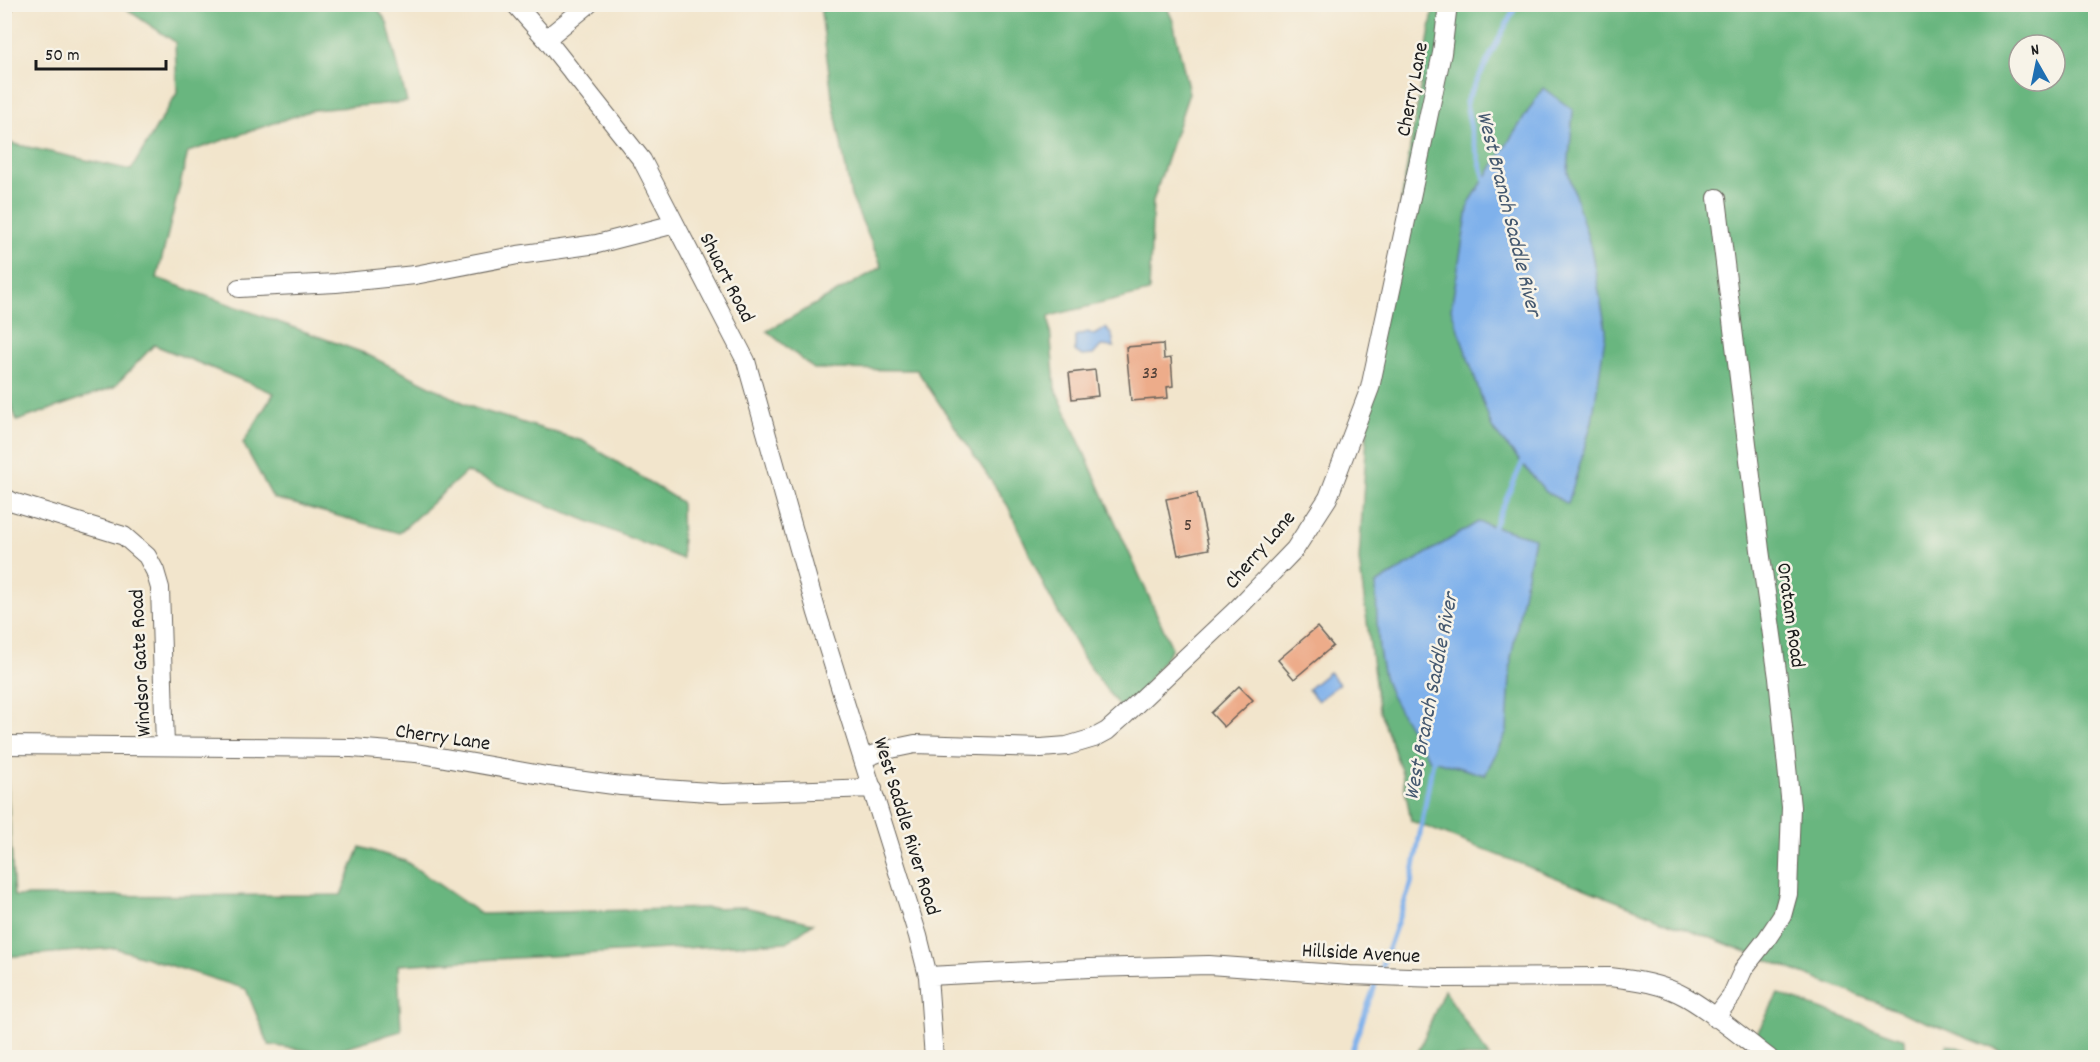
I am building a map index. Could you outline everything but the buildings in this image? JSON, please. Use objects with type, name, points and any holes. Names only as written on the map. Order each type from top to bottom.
[{"type":"street","name":"Shuart Road","points":[[515,4],[546,39],[642,160],[746,360],[817,613]]},
{"type":"street","points":[[546,39],[589,4]]},
{"type":"street","name":"Cherry Lane","points":[[864,758],[886,750],[915,744],[1041,748],[1067,746],[1094,738],[1107,731],[1125,715],[1238,608],[1295,549],[1328,498],[1370,388],[1442,53],[1448,4]]},
{"type":"street","name":"Oratam Road","points":[[1715,1018],[1731,997],[1744,968],[1782,916],[1788,894],[1791,807],[1778,678],[1717,198]]},
{"type":"street","points":[[239,288],[336,283],[414,274],[518,255],[597,244],[675,224]]},
{"type":"street","name":"Windsor Gate Road","points":[[4,497],[13,502],[124,536],[134,542],[147,556],[160,588],[165,746]]},
{"type":"street","name":"West Saddle River Road","points":[[817,613],[918,936],[928,976],[934,1058]]},
{"type":"street","name":"Cherry Lane","points":[[4,745],[352,748],[416,753],[547,776],[621,786],[723,793],[873,788]]},
{"type":"street","name":"Hillside Avenue","points":[[928,976],[1209,965],[1391,977],[1610,977],[1636,980],[1686,997],[1769,1058]]},
{"type":"green space","points":[[120,5],[375,5],[387,22],[407,102],[313,110],[188,152],[157,278],[364,353],[474,408],[583,441],[681,502],[682,559],[466,472],[399,533],[273,498],[243,443],[274,393],[154,345],[114,387],[17,421],[4,386],[5,142],[131,170],[177,93],[175,42]]},
{"type":"green space","points":[[820,5],[1166,5],[1173,21],[1189,93],[1153,201],[1149,292],[1049,316],[1055,388],[1172,648],[1125,715],[1082,656],[1045,588],[1008,506],[917,370],[814,369],[767,331],[882,267],[851,196],[832,96]]},
{"type":"green space","points":[[1434,5],[2095,5],[2095,1057],[2016,1057],[1411,821],[1402,773],[1378,706],[1359,560],[1370,388]]},
{"type":"green space","points":[[5,745],[14,896],[341,895],[360,847],[405,861],[481,914],[745,907],[813,923],[787,942],[398,965],[401,1031],[325,1053],[269,1045],[246,989],[115,948],[5,957]]},
{"type":"green space","points":[[1444,990],[1489,1057],[1416,1057]]},
{"type":"green space","points":[[1778,994],[1905,1039],[1906,1057],[1744,1058]]},
{"type":"green space","points":[[1947,1044],[1988,1057],[1944,1057]]},
{"type":"water","points":[[1543,88],[1573,110],[1568,172],[1591,248],[1606,330],[1592,422],[1568,504],[1546,492],[1492,428],[1451,309],[1469,203]]},
{"type":"water","points":[[1106,328],[1112,335],[1114,347],[1101,346],[1093,355],[1082,356],[1075,351],[1075,336],[1088,332],[1094,335]]},
{"type":"water","points":[[1478,522],[1534,538],[1511,658],[1507,731],[1485,775],[1429,759],[1400,711],[1391,695],[1382,670],[1378,640],[1376,584]]},
{"type":"water","points":[[1329,672],[1339,684],[1318,701],[1308,689]]},
{"type":"waterway","name":"West Branch Saddle River","points":[[1486,183],[1472,135],[1466,102],[1517,4]]},
{"type":"waterway","name":"West Branch Saddle River","points":[[1491,533],[1524,459]]},
{"type":"waterway","name":"West Branch Saddle River","points":[[1349,1058],[1411,884],[1434,755]]}]
